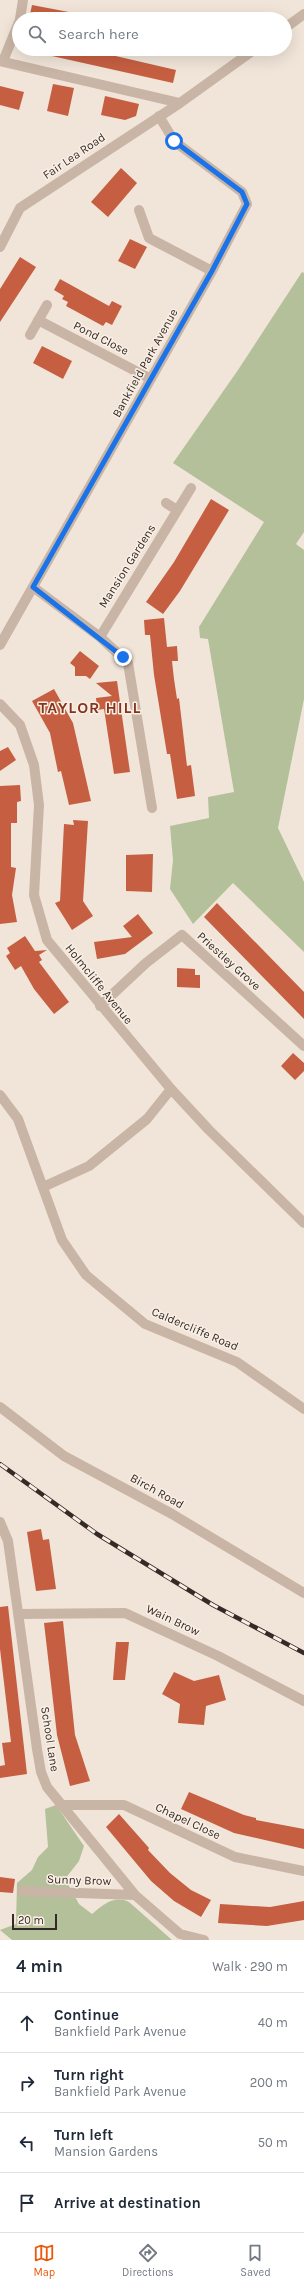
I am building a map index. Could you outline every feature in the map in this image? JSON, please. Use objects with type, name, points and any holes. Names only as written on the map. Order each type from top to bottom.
[{"type":"street","points":[[21,12],[22,0]]},
{"type":"street","points":[[292,23],[304,14]]},
{"type":"street","points":[[12,38],[2,61],[180,103]]},
{"type":"street","name":"Fair Lea Road","points":[[0,247],[20,208],[180,103],[245,56]]},
{"type":"street","name":"Bankfield Park Avenue","points":[[0,645],[212,271],[247,204],[242,192],[174,141],[159,116]]},
{"type":"street","points":[[139,210],[149,238],[212,271]]},
{"type":"street","points":[[30,335],[47,305]]},
{"type":"street","name":"Pond Close","points":[[38,320],[151,379]]},
{"type":"street","name":"Mansion Gardens","points":[[100,637],[191,488]]},
{"type":"street","points":[[166,503],[177,510]]},
{"type":"street","points":[[33,587],[100,637],[123,657],[130,670],[152,808]]},
{"type":"street","name":"Holmcliffe Avenue","points":[[0,704],[20,725],[34,765],[39,805],[34,895],[47,940],[100,1006],[171,1089],[209,1130],[304,1223]]},
{"type":"street","name":"Priestley Grove","points":[[100,1006],[146,964],[182,935],[304,1046]]},
{"type":"street","points":[[43,1187],[89,1166],[147,1119],[171,1089]]},
{"type":"street","name":"Caldercliffe Road","points":[[0,1095],[18,1119],[62,1240],[86,1275],[145,1324],[237,1362],[304,1409]]},
{"type":"street","name":"Birch Road","points":[[0,1407],[64,1456],[172,1514],[304,1593]]},
{"type":"street","name":"School Lane","points":[[0,1522],[8,1541],[40,1772],[47,1787],[134,1895],[180,1934],[204,1940]]},
{"type":"street","name":"Wain Brow","points":[[19,1614],[125,1613],[218,1656],[304,1701]]},
{"type":"street","name":"Chapel Close","points":[[60,1805],[124,1805],[235,1857],[304,1871]]},
{"type":"street","name":"Sunny Brow","points":[[22,1891],[134,1895]]},
{"type":"green space","points":[[302,272],[304,273],[304,532],[296,544],[304,550],[304,699],[278,828],[304,882],[304,952],[233,883],[193,924],[170,889],[173,860],[170,826],[209,818],[208,797],[234,792],[208,639],[200,638],[199,627],[264,522],[173,463],[238,370]]},
{"type":"green space","points":[[56,1805],[84,1846],[79,1861],[65,1879],[79,1904],[92,1914],[109,1902],[114,1900],[124,1900],[129,1902],[172,1940],[12,1940],[0,1930],[16,1924],[17,1883],[32,1870],[38,1857],[48,1847],[45,1809]]},
{"type":"building","points":[[32,5],[69,12],[30,12]]},
{"type":"building","points":[[52,56],[116,56],[176,70],[173,83]]},
{"type":"building","points":[[53,84],[74,88],[68,116],[47,111]]},
{"type":"building","points":[[0,86],[24,92],[19,110],[0,105]]},
{"type":"building","points":[[105,96],[139,104],[136,116],[125,120],[101,115]]},
{"type":"building","points":[[121,168],[137,183],[108,217],[91,202]]},
{"type":"building","points":[[130,239],[147,247],[135,269],[118,261]]},
{"type":"building","points":[[20,257],[36,267],[0,322],[0,289]]},
{"type":"building","points":[[60,279],[109,306],[112,301],[122,306],[112,325],[106,322],[103,326],[66,306],[68,302],[62,299],[64,296],[54,290]]},
{"type":"building","points":[[42,346],[72,361],[63,379],[33,363]]},
{"type":"building","points":[[211,499],[229,510],[180,591],[163,614],[146,602],[174,562]]},
{"type":"building","points":[[164,618],[167,647],[177,646],[178,661],[172,661],[174,679],[177,699],[179,698],[187,766],[191,765],[195,796],[177,799],[170,754],[167,754],[154,675],[150,635],[145,635],[144,620]]},
{"type":"building","points":[[80,651],[99,666],[90,679],[86,676],[75,676],[75,667],[70,663]]},
{"type":"building","points":[[117,681],[130,772],[114,774],[104,709],[97,710],[96,698],[112,696],[96,683]]},
{"type":"building","points":[[54,689],[73,723],[91,801],[69,805],[61,771],[58,772],[50,733],[32,701]]},
{"type":"building","points":[[8,747],[16,760],[0,771],[0,751]]},
{"type":"building","points":[[20,785],[21,801],[17,802],[17,823],[11,823],[11,867],[16,868],[12,895],[17,922],[0,924],[0,786]]},
{"type":"building","points":[[73,820],[88,821],[83,901],[93,916],[72,930],[55,903],[60,901],[64,824],[74,825]]},
{"type":"building","points":[[153,854],[152,892],[126,891],[126,855]]},
{"type":"building","points":[[217,903],[304,992],[304,1019],[204,917]]},
{"type":"building","points":[[138,914],[153,933],[125,954],[97,959],[94,942],[132,937],[123,926]]},
{"type":"building","points":[[25,936],[35,951],[47,950],[39,955],[42,960],[39,962],[69,1002],[54,1014],[34,989],[21,966],[15,970],[6,956],[10,953],[7,948]]},
{"type":"building","points":[[177,968],[195,969],[195,975],[200,975],[200,988],[177,987]]},
{"type":"building","points":[[293,1053],[304,1063],[304,1071],[295,1080],[281,1066]]},
{"type":"building","points":[[41,1529],[43,1540],[49,1539],[56,1589],[36,1591],[27,1532]]},
{"type":"building","points":[[8,1606],[27,1774],[0,1778],[0,1766],[5,1765],[2,1743],[11,1742],[0,1649],[0,1607]]},
{"type":"building","points":[[63,1621],[75,1735],[90,1781],[70,1786],[57,1735],[44,1623]]},
{"type":"building","points":[[116,1642],[129,1642],[125,1680],[113,1680]]},
{"type":"building","points":[[174,1672],[194,1681],[219,1675],[226,1700],[206,1706],[204,1725],[178,1723],[180,1704],[162,1694]]},
{"type":"building","points":[[189,1792],[244,1815],[256,1818],[256,1820],[304,1829],[304,1849],[234,1833],[181,1809]]},
{"type":"building","points":[[119,1814],[149,1848],[148,1850],[170,1873],[191,1890],[211,1900],[201,1917],[174,1901],[151,1881],[106,1827]]},
{"type":"building","points":[[0,1877],[15,1879],[13,1893],[0,1892]]},
{"type":"building","points":[[304,1901],[304,1920],[267,1926],[218,1923],[220,1904],[270,1907]]},
{"type":"railway","points":[[0,1464],[97,1534],[213,1605],[304,1653]]},
{"type":"district","name":"TAYLOR HILL","points":[[90,707]]},
{"type":"route","points":[[123,657],[100,637],[33,587],[212,271],[247,204],[242,192],[174,141]]}]
